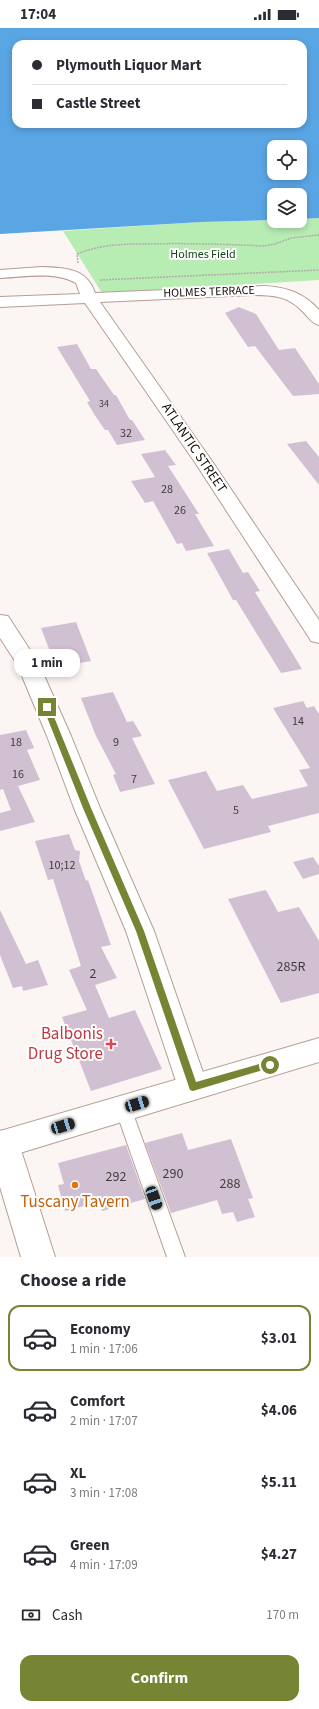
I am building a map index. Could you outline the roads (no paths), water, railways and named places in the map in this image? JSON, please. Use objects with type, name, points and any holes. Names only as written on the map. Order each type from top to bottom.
[{"type":"street","name":"ATLANTIC STREET","points":[[0,274],[61,273],[73,275],[81,280],[86,286],[89,297],[205,464],[319,636]]},
{"type":"street","name":"HOLMES TERRACE","points":[[0,302],[272,290],[293,295],[317,315]]},
{"type":"street","points":[[0,621],[28,664],[59,736],[87,808],[140,931],[193,1087]]},
{"type":"street","points":[[38,1257],[1,1145],[319,1050]]},
{"type":"lane","points":[[123,1108],[176,1257]]},
{"type":"water","points":[[0,28],[319,28],[319,218],[307,219],[307,188],[267,188],[267,220],[201,222],[0,234]]},
{"type":"place","name":"Balbonis Drug Store","points":[[111,1044]]},
{"type":"place","name":"Tuscany Tavern","points":[[75,1185]]},
{"type":"park label","name":"Holmes Field","points":[[203,254]]}]
